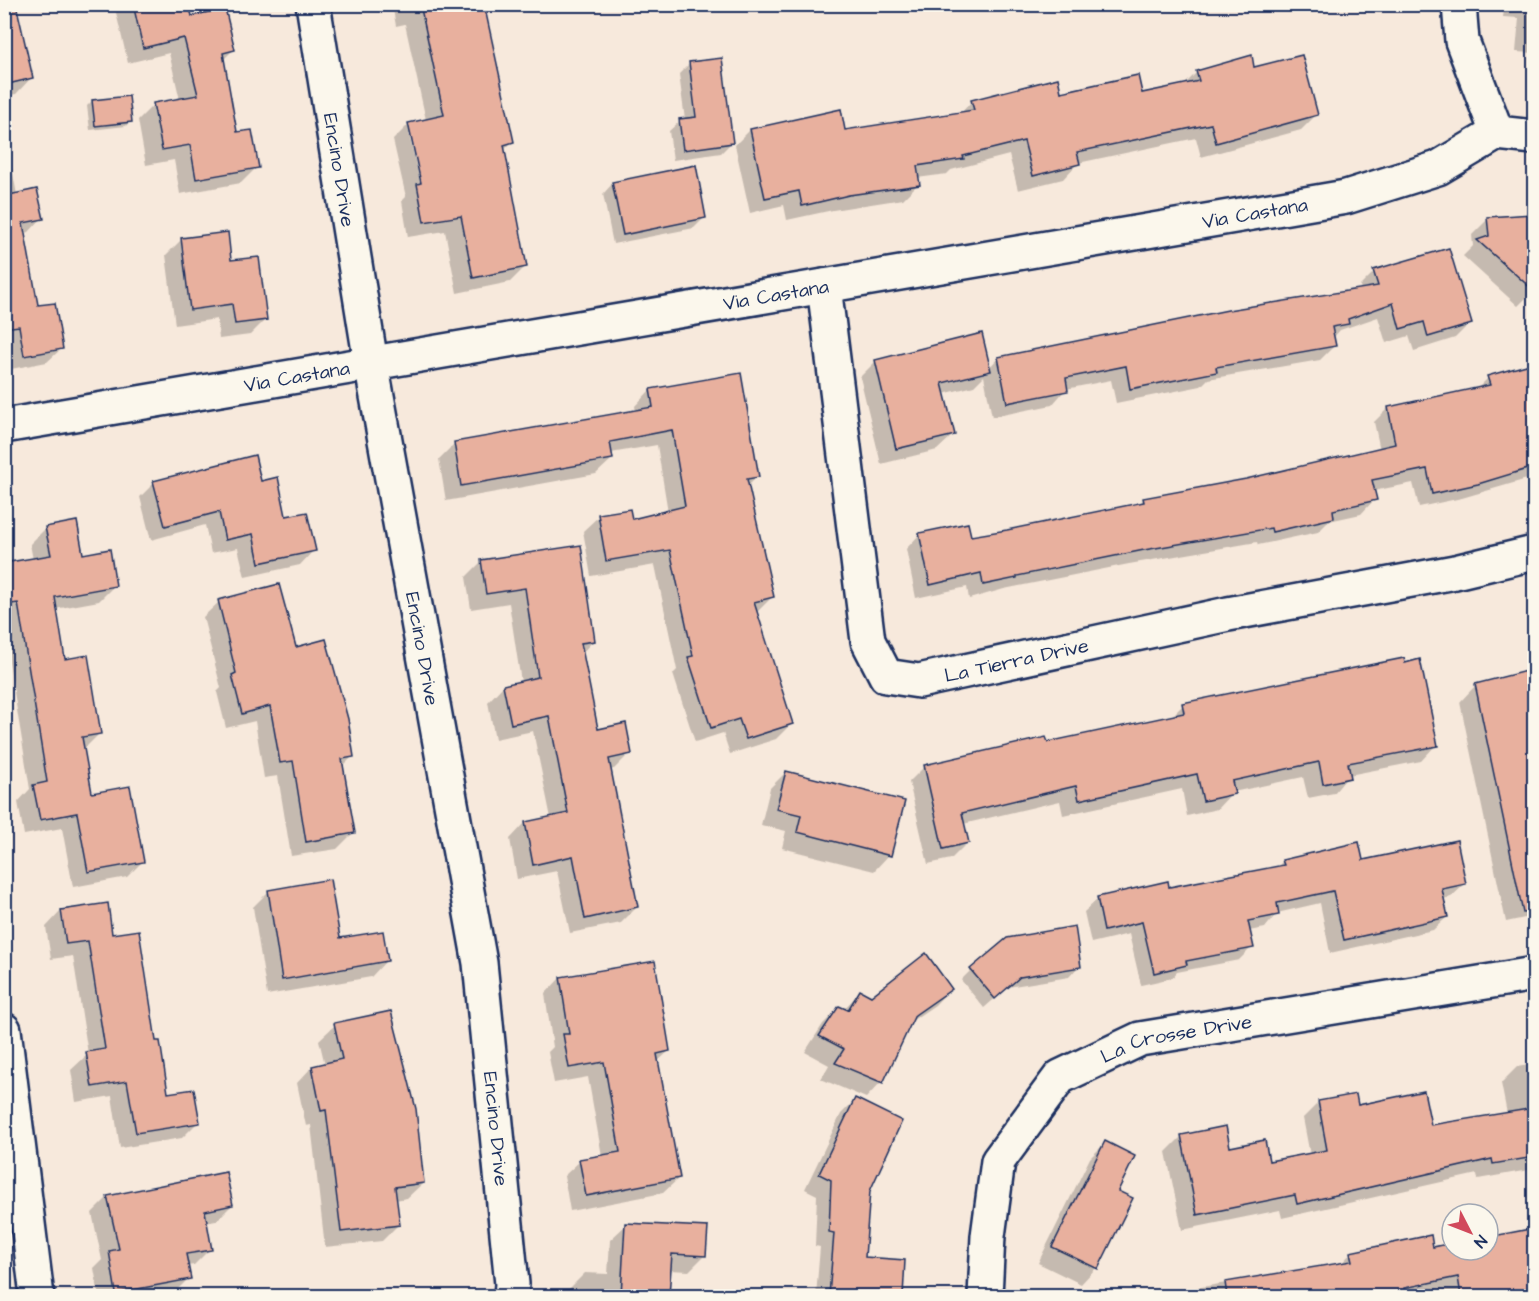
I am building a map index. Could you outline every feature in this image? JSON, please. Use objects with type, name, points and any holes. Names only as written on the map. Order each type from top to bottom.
[{"type":"street","name":"Encino Drive","points":[[313,4],[371,363],[480,963],[512,1296]]},
{"type":"street","points":[[1459,4],[1462,41],[1497,133],[1534,137]]},
{"type":"street","name":"Via Castana","points":[[4,426],[1346,197],[1437,168],[1497,133]]},
{"type":"street","name":"La Tierra Drive","points":[[824,286],[868,641],[886,676],[919,681],[1228,614],[1455,572],[1534,553]]},
{"type":"street","name":"La Crosse Drive","points":[[985,1296],[988,1236],[998,1161],[1060,1077],[1140,1039],[1534,974]]},
{"type":"street","points":[[4,1030],[37,1296]]},
{"type":"building","points":[[4,4],[16,4],[33,78],[4,85]]},
{"type":"building","points":[[133,4],[189,4],[192,16],[225,8],[235,50],[223,53],[237,132],[252,130],[259,168],[196,179],[190,145],[162,150],[153,103],[198,95],[184,38],[143,48]]},
{"type":"building","points":[[420,4],[484,4],[514,142],[504,145],[527,267],[473,278],[461,216],[424,222],[417,184],[421,183],[408,123],[444,115]]},
{"type":"building","points":[[1252,55],[1254,67],[1302,55],[1318,115],[1216,143],[1211,124],[1077,152],[1080,164],[1033,176],[1024,141],[963,156],[964,159],[917,166],[920,185],[849,195],[802,206],[799,191],[765,198],[750,129],[841,109],[845,130],[974,110],[971,100],[1058,78],[1061,92],[1138,75],[1142,93],[1199,81],[1196,71]]},
{"type":"building","points":[[722,58],[733,143],[683,150],[679,119],[696,117],[689,62]]},
{"type":"building","points":[[129,96],[132,122],[95,126],[92,100]]},
{"type":"building","points":[[696,165],[706,218],[623,235],[612,182]]},
{"type":"building","points":[[37,189],[44,219],[23,223],[38,305],[55,303],[63,349],[24,356],[19,326],[4,328],[4,196]]},
{"type":"building","points":[[1534,214],[1534,291],[1477,240],[1489,236],[1487,217]]},
{"type":"building","points":[[228,232],[231,260],[259,257],[267,320],[235,324],[232,304],[190,310],[181,238]]},
{"type":"building","points":[[1449,248],[1472,324],[1428,337],[1424,322],[1400,329],[1393,303],[1348,319],[1349,324],[1332,327],[1336,346],[1216,367],[1217,372],[1130,389],[1126,366],[1066,378],[1068,391],[1007,403],[998,357],[1228,310],[1378,286],[1373,270]]},
{"type":"building","points":[[982,333],[991,371],[942,383],[955,435],[896,449],[875,360]]},
{"type":"building","points":[[1530,364],[1534,381],[1534,467],[1478,484],[1432,494],[1427,469],[1372,480],[1377,500],[1333,510],[1334,518],[1272,532],[1271,528],[1144,550],[983,585],[981,573],[930,585],[919,533],[968,523],[971,536],[1007,530],[1144,502],[1143,498],[1246,479],[1395,444],[1388,407],[1490,385],[1487,376]]},
{"type":"building","points":[[741,373],[759,477],[747,479],[774,597],[754,602],[793,724],[746,739],[739,719],[711,728],[688,657],[693,656],[670,550],[606,561],[598,514],[630,509],[632,519],[685,506],[672,430],[610,442],[613,459],[461,486],[454,442],[653,407],[650,389]]},
{"type":"building","points":[[255,455],[261,481],[278,477],[286,516],[307,512],[316,551],[259,563],[253,534],[225,540],[219,512],[165,526],[153,481]]},
{"type":"building","points":[[77,521],[83,554],[110,549],[116,586],[55,597],[65,659],[88,655],[101,734],[82,737],[92,793],[130,786],[144,862],[88,872],[77,813],[40,820],[33,785],[47,782],[18,603],[4,605],[4,563],[51,555],[45,527]]},
{"type":"building","points":[[581,545],[595,641],[581,643],[598,729],[626,723],[632,754],[609,759],[638,907],[585,919],[573,856],[533,865],[525,822],[568,813],[549,716],[511,724],[503,685],[538,677],[525,588],[486,594],[481,560]]},
{"type":"building","points":[[279,584],[296,647],[326,639],[348,719],[354,757],[342,759],[355,833],[306,842],[293,761],[280,763],[270,706],[242,714],[232,675],[236,673],[218,600]]},
{"type":"building","points":[[1404,658],[1405,663],[1420,659],[1438,746],[1348,763],[1351,778],[1323,784],[1319,762],[1232,781],[1235,794],[1203,801],[1197,774],[1079,800],[1076,786],[962,813],[969,843],[943,849],[924,765],[1046,737],[1048,742],[1184,713],[1182,703]]},
{"type":"building","points":[[1534,669],[1534,912],[1523,913],[1475,684]]},
{"type":"building","points":[[786,771],[905,801],[891,856],[797,832],[801,815],[776,809]]},
{"type":"building","points":[[1457,840],[1466,884],[1442,889],[1448,917],[1344,940],[1333,891],[1277,903],[1279,915],[1248,921],[1254,948],[1186,961],[1187,965],[1154,973],[1142,922],[1104,931],[1097,897],[1168,881],[1169,887],[1284,865],[1282,860],[1359,842],[1363,860]]},
{"type":"building","points":[[330,879],[340,938],[383,931],[388,961],[282,980],[268,890]]},
{"type":"building","points":[[108,903],[112,934],[139,930],[156,1041],[160,1041],[168,1093],[194,1089],[200,1123],[136,1133],[127,1081],[92,1087],[86,1052],[105,1049],[88,941],[66,944],[61,910]]},
{"type":"building","points":[[1075,926],[1081,967],[1020,977],[995,999],[970,969],[1007,938]]},
{"type":"building","points":[[926,953],[952,989],[915,1015],[883,1083],[835,1063],[844,1049],[819,1036],[839,1006],[848,1010],[860,990],[871,996]]},
{"type":"building","points":[[655,961],[670,1051],[657,1054],[680,1178],[586,1196],[579,1159],[620,1152],[604,1062],[569,1068],[563,1034],[569,1034],[560,977]]},
{"type":"building","points":[[391,1011],[416,1109],[424,1183],[395,1187],[400,1225],[341,1232],[326,1110],[321,1111],[312,1066],[342,1059],[334,1023]]},
{"type":"building","points":[[1424,1091],[1431,1125],[1534,1108],[1534,1157],[1493,1164],[1492,1159],[1297,1204],[1295,1195],[1197,1215],[1181,1135],[1226,1126],[1230,1147],[1265,1140],[1269,1161],[1327,1150],[1318,1101],[1356,1094],[1358,1105]]},
{"type":"building","points":[[855,1098],[902,1121],[870,1191],[865,1257],[905,1260],[903,1296],[829,1296],[834,1233],[829,1232],[831,1180],[819,1174]]},
{"type":"building","points":[[1105,1141],[1135,1156],[1118,1191],[1133,1198],[1098,1269],[1052,1247]]},
{"type":"building","points":[[226,1172],[233,1205],[205,1211],[212,1250],[186,1254],[191,1279],[116,1293],[109,1251],[119,1249],[107,1196]]},
{"type":"building","points":[[625,1223],[708,1227],[706,1256],[672,1254],[669,1296],[621,1296]]},
{"type":"building","points":[[1530,1229],[1534,1256],[1534,1296],[1461,1296],[1458,1277],[1404,1288],[1405,1296],[1227,1296],[1225,1282],[1352,1261],[1350,1252],[1431,1235],[1433,1247],[1440,1246],[1440,1262],[1500,1262],[1500,1235]]}]
